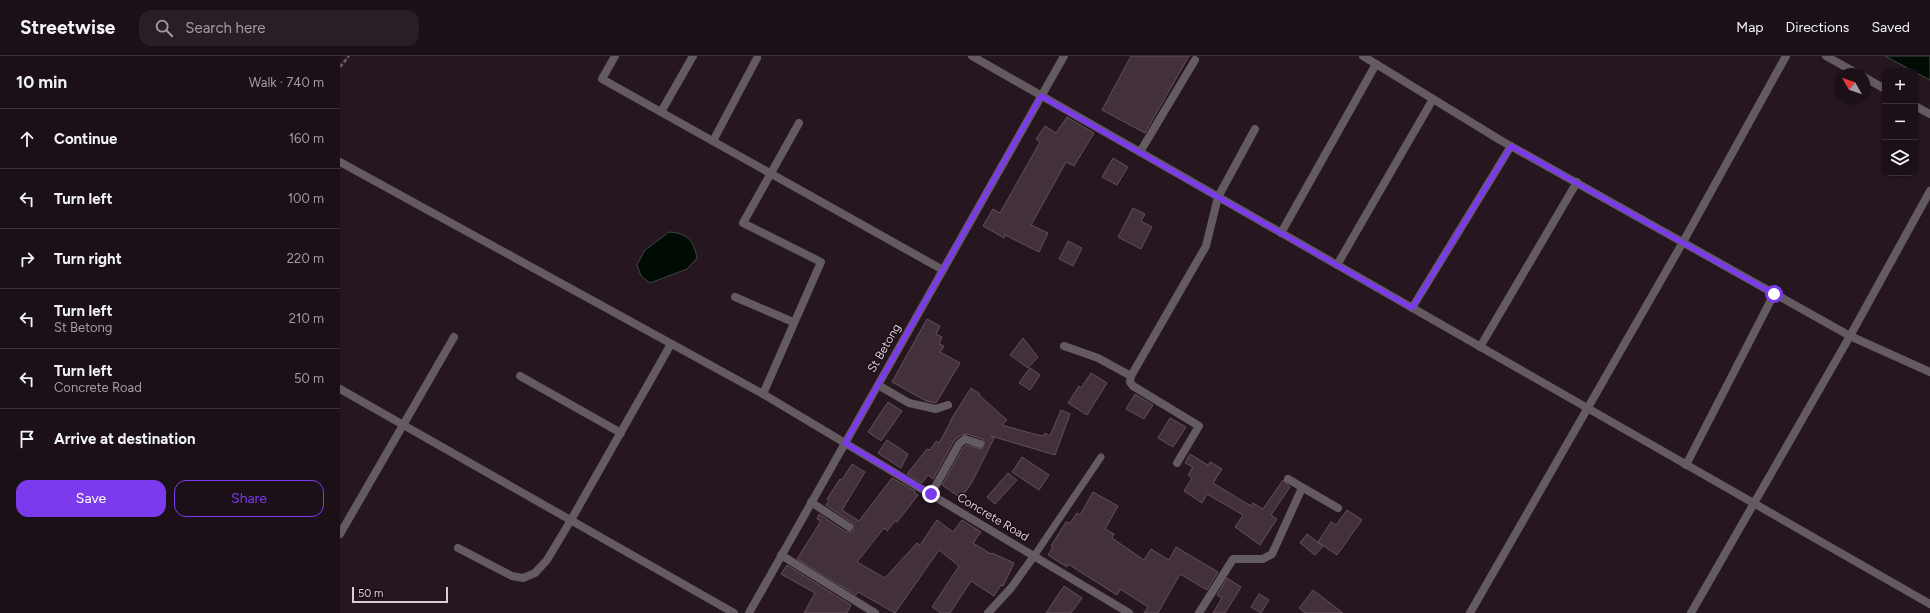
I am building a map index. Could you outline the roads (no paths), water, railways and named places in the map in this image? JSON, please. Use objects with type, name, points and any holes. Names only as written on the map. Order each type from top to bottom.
[{"type":"street","points":[[615,56],[602,79],[943,270]]},
{"type":"street","points":[[661,112],[693,56]]},
{"type":"street","points":[[972,56],[1930,604]]},
{"type":"street","name":"St Betong","points":[[749,613],[1064,56]]},
{"type":"street","points":[[1363,56],[1511,146],[1774,294],[1850,336],[1930,372]]},
{"type":"street","points":[[1470,613],[1683,242],[1786,56]]},
{"type":"street","points":[[1826,56],[1847,68]]},
{"type":"street","points":[[713,141],[758,58]]},
{"type":"street","points":[[1140,152],[1195,60]]},
{"type":"street","points":[[1281,233],[1376,64]]},
{"type":"street","points":[[1870,80],[1882,87]]},
{"type":"street","points":[[1337,265],[1433,98]]},
{"type":"street","points":[[1918,108],[1930,114]]},
{"type":"street","points":[[763,394],[793,322],[821,262],[743,223],[799,123]]},
{"type":"street","points":[[1176,463],[1199,426],[1133,386],[1130,382],[1131,376],[1206,246],[1218,197],[1255,129]]},
{"type":"street","points":[[1412,308],[1511,146]]},
{"type":"street","name":"Concrete Road","points":[[340,162],[763,394],[1129,613]]},
{"type":"street","points":[[1480,347],[1577,182]]},
{"type":"street","points":[[1691,613],[1850,336],[1930,191]]},
{"type":"street","points":[[1686,465],[1774,294]]},
{"type":"street","points":[[734,297],[793,322]]},
{"type":"street","points":[[340,534],[454,337]]},
{"type":"street","points":[[458,548],[512,576],[523,578],[535,573],[547,560],[571,520],[671,344]]},
{"type":"street","points":[[1064,346],[1098,358],[1131,376]]},
{"type":"street","points":[[520,376],[621,433]]},
{"type":"street","points":[[878,385],[909,403],[936,409],[948,405]]},
{"type":"street","points":[[340,390],[734,613]]},
{"type":"street","points":[[931,494],[959,444],[964,439],[980,444]]},
{"type":"street","points":[[1288,479],[1338,508]]},
{"type":"street","points":[[1199,613],[1233,558],[1263,559],[1272,554],[1302,488]]},
{"type":"street","points":[[811,502],[849,527]]},
{"type":"street","points":[[781,555],[875,613]]},
{"type":"street","points":[[988,613],[1010,588],[1034,556]]},
{"type":"lane","points":[[1034,556],[1100,457]]}]
